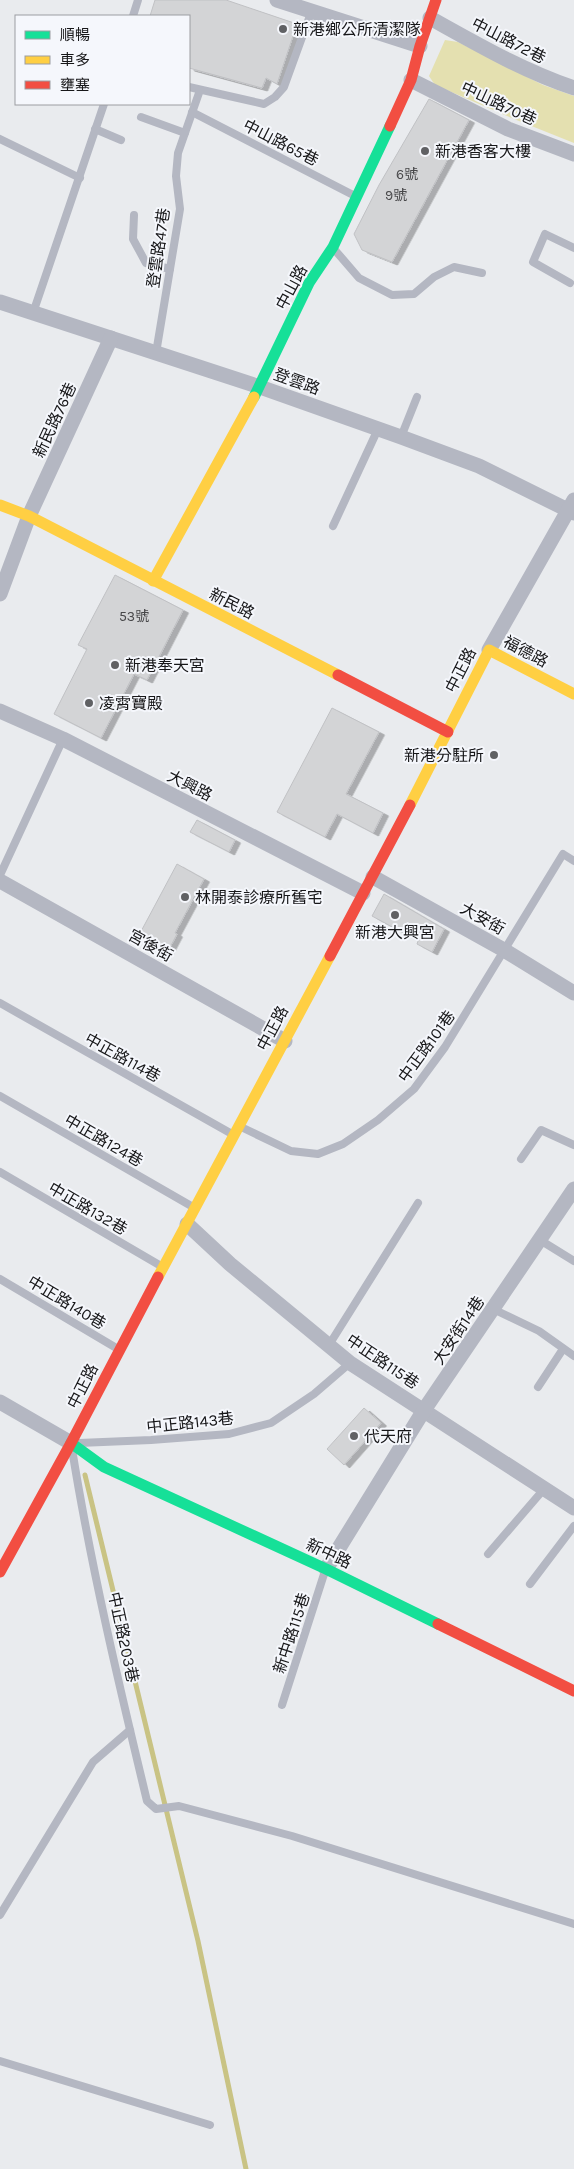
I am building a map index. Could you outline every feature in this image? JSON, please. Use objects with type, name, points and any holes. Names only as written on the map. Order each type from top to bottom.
[{"type":"main road","name":"中山路","points":[[153,581],[260,387],[309,283],[333,247],[358,197],[412,80],[420,46],[436,0]]},
{"type":"main road","name":"新民路","points":[[0,505],[29,516],[448,732]]},
{"type":"main road","name":"福德路","points":[[489,650],[574,694]]},
{"type":"main road","name":"中正路","points":[[0,1572],[72,1443],[163,1266],[373,877],[489,650]]},
{"type":"main road","name":"新中路","points":[[72,1443],[104,1467],[326,1569],[574,1692]]},
{"type":"street","points":[[277,0],[420,46]]},
{"type":"street","name":"中山路72巷","points":[[430,18],[491,52],[542,77],[574,88]]},
{"type":"street","name":"中山路70巷","points":[[412,80],[508,129],[574,154]]},
{"type":"street","name":"登雲路","points":[[0,302],[260,387],[401,437],[479,466],[572,508]]},
{"type":"street","name":"新民路76巷","points":[[0,594],[29,516],[111,338]]},
{"type":"street","name":"中正路","points":[[489,650],[572,508]]},
{"type":"street","name":"大興路","points":[[0,710],[63,739],[363,893]]},
{"type":"street","name":"大安街","points":[[373,877],[504,950],[574,993]]},
{"type":"street","name":"宮後街","points":[[0,881],[285,1040]]},
{"type":"street","name":"大安街14巷","points":[[326,1569],[424,1410],[574,1189]]},
{"type":"street","name":"中正路115巷","points":[[187,1224],[230,1264],[350,1363],[574,1508]]},
{"type":"street","points":[[0,1402],[72,1443]]},
{"type":"lane","points":[[133,15],[138,0]]},
{"type":"lane","points":[[190,87],[264,104],[276,98],[284,87],[312,10]]},
{"type":"lane","name":"登雲路47巷","points":[[156,353],[180,209],[176,176],[178,153],[200,90]]},
{"type":"lane","points":[[33,313],[104,105]]},
{"type":"lane","name":"中山路65巷","points":[[192,112],[358,197]]},
{"type":"lane","points":[[141,117],[185,133]]},
{"type":"lane","points":[[95,130],[121,140]]},
{"type":"lane","points":[[0,139],[80,178]]},
{"type":"lane","points":[[134,215],[133,238],[146,263],[170,269]]},
{"type":"lane","points":[[570,283],[533,262],[545,234],[574,248]]},
{"type":"lane","points":[[333,247],[360,278],[392,294],[414,294],[434,277],[454,267],[482,273]]},
{"type":"lane","points":[[401,437],[417,397]]},
{"type":"lane","points":[[332,526],[378,429]]},
{"type":"lane","points":[[0,875],[63,739]]},
{"type":"lane","name":"中正路101巷","points":[[236,1131],[291,1151],[318,1154],[343,1144],[378,1120],[414,1089],[446,1047],[563,854],[574,861]]},
{"type":"lane","name":"中正路114巷","points":[[0,1004],[236,1131]]},
{"type":"lane","name":"中正路124巷","points":[[0,1096],[195,1208]]},
{"type":"lane","points":[[521,1159],[541,1130],[574,1145]]},
{"type":"lane","name":"中正路132巷","points":[[0,1172],[163,1266]]},
{"type":"lane","points":[[328,1345],[418,1203]]},
{"type":"lane","points":[[540,1240],[574,1261]]},
{"type":"lane","name":"中正路140巷","points":[[0,1278],[120,1350]]},
{"type":"lane","points":[[493,1308],[539,1331],[574,1356]]},
{"type":"lane","points":[[538,1387],[563,1349]]},
{"type":"lane","name":"中正路143巷","points":[[72,1443],[151,1440],[229,1434],[254,1427],[271,1422],[307,1399],[350,1363]]},
{"type":"lane","name":"中正路203巷","points":[[72,1443],[80,1495],[147,1801],[156,1809],[179,1806],[292,1836],[574,1924]]},
{"type":"lane","points":[[488,1554],[544,1489]]},
{"type":"lane","points":[[530,1584],[574,1526]]},
{"type":"lane","name":"新中路115巷","points":[[282,1705],[326,1569]]},
{"type":"lane","points":[[0,1915],[93,1762],[130,1730]]},
{"type":"lane","points":[[0,2061],[210,2125]]},
{"type":"shaded area","points":[[445,40],[458,42],[543,85],[574,96],[574,143],[435,85],[429,76]]},
{"type":"building","points":[[155,0],[226,0],[297,24],[277,84],[266,78],[262,88],[190,68],[190,15],[150,15]]},
{"type":"building","name":"新港香客大樓","points":[[429,99],[469,120],[392,262],[362,250],[354,234],[379,185]]},
{"type":"building","name":"新港奉天宮","points":[[115,575],[183,610],[147,680],[134,674],[101,738],[54,714],[87,649],[78,645]]},
{"type":"building","points":[[332,708],[379,732],[346,794],[383,813],[373,833],[337,814],[325,837],[277,812]]},
{"type":"building","points":[[197,820],[235,840],[229,852],[190,832]]},
{"type":"building","points":[[177,864],[204,879],[175,933],[177,934],[167,953],[138,937]]},
{"type":"building","points":[[384,894],[444,929],[432,952],[417,944],[418,941],[372,916]]},
{"type":"building","name":"代天府","points":[[364,1408],[381,1423],[344,1465],[327,1449]]},
{"type":"waterway","points":[[85,1475],[198,1941],[246,2169]]},
{"type":"traffic: fast","points":[[254,397],[309,283],[333,247],[390,126]]},
{"type":"traffic: fast","points":[[71,1443],[104,1467],[326,1569],[438,1624]]},
{"type":"traffic: slow","points":[[153,581],[254,397]]},
{"type":"traffic: slow","points":[[0,505],[29,516],[338,675]]},
{"type":"traffic: slow","points":[[410,805],[489,650],[574,694]]},
{"type":"traffic: slow","points":[[158,1277],[330,956]]},
{"type":"traffic: jam","points":[[390,126],[411,80],[420,46],[436,0]]},
{"type":"traffic: jam","points":[[338,675],[448,732]]},
{"type":"traffic: jam","points":[[330,956],[410,805]]},
{"type":"traffic: jam","points":[[0,1572],[71,1443],[158,1277]]},
{"type":"traffic: jam","points":[[438,1624],[574,1691]]},
{"type":"place","name":"新港鄉公所清潔隊","points":[[283,29]]},
{"type":"place","name":"新港香客大樓","points":[[425,151]]},
{"type":"place","name":"新港奉天宮","points":[[115,665]]},
{"type":"place","name":"凌霄寶殿","points":[[89,703]]},
{"type":"place","name":"新港分駐所","points":[[494,755]]},
{"type":"place","name":"林開泰診療所舊宅","points":[[185,897]]},
{"type":"place","name":"新港大興宮","points":[[395,915]]},
{"type":"place","name":"代天府","points":[[354,1436]]}]
